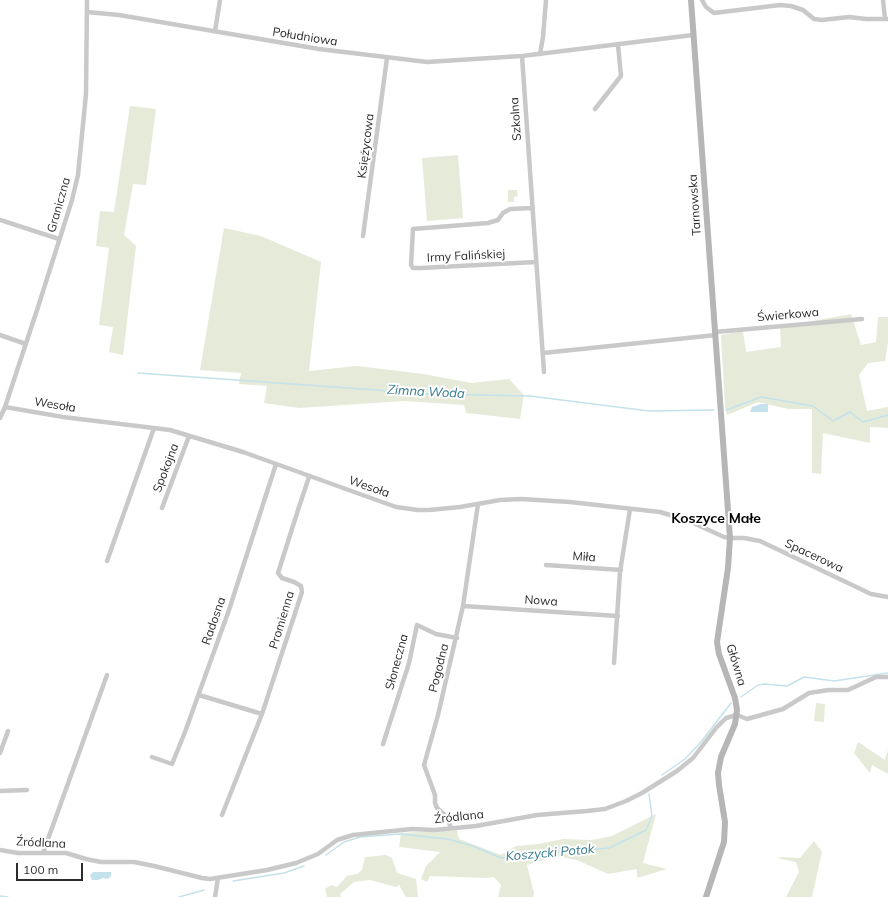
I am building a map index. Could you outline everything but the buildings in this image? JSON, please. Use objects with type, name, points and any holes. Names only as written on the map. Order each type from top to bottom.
[{"type":"street","name":"Graniczna","points":[[0,418],[26,344],[72,200],[78,175],[86,94],[87,0]]},
{"type":"street","points":[[215,31],[220,0]]},
{"type":"street","points":[[540,54],[546,0]]},
{"type":"street","name":"Tarnowska","points":[[691,0],[721,409]]},
{"type":"street","points":[[702,0],[706,7],[714,13],[780,5],[792,6],[803,10],[814,19],[822,20],[849,17],[886,19],[884,0]]},
{"type":"street","name":"Południowa","points":[[87,12],[119,14],[319,49],[387,58],[427,62],[522,56]]},
{"type":"street","points":[[522,56],[693,35]]},
{"type":"street","points":[[595,109],[621,76],[618,45]]},
{"type":"street","name":"Szkolna","points":[[522,56],[544,372]]},
{"type":"street","name":"Księżycowa","points":[[364,236],[387,58]]},
{"type":"street","name":"Irmy Falińskiej","points":[[532,208],[510,209],[503,213],[498,220],[488,223],[413,229],[411,264],[413,268],[421,268],[536,262]]},
{"type":"street","points":[[0,220],[59,239]]},
{"type":"street","name":"Świerkowa","points":[[716,334],[862,319]]},
{"type":"street","points":[[543,353],[716,334]]},
{"type":"street","points":[[0,335],[26,344]]},
{"type":"street","name":"Wesoła","points":[[5,407],[63,417],[170,430],[276,464],[396,507],[429,510],[460,507],[500,500],[521,499],[555,501],[660,512],[680,518],[730,538]]},
{"type":"street","name":"Główna","points":[[706,897],[723,849],[725,836],[725,822],[718,779],[720,763],[724,748],[734,727],[737,715],[735,698],[719,654],[718,642],[718,631],[728,568],[730,538],[721,409]]},
{"type":"street","points":[[107,560],[154,428]]},
{"type":"street","name":"Spokojna","points":[[162,508],[189,436]]},
{"type":"street","name":"Radosna","points":[[152,757],[172,764],[199,695],[232,602],[276,464]]},
{"type":"street","name":"Promienna","points":[[222,815],[262,714],[302,592],[301,586],[282,578],[278,573],[309,477]]},
{"type":"street","name":"Pogodna","points":[[451,828],[447,816],[437,808],[424,765],[457,638],[478,504]]},
{"type":"street","points":[[614,663],[620,570],[630,509]]},
{"type":"street","name":"Spacerowa","points":[[730,538],[744,538],[760,541],[872,594],[888,597]]},
{"type":"street","name":"Miła","points":[[546,565],[620,570]]},
{"type":"street","name":"Nowa","points":[[463,606],[618,616]]},
{"type":"street","name":"Słoneczna","points":[[383,744],[408,663],[417,625],[436,634],[457,638]]},
{"type":"street","points":[[43,853],[107,675]]},
{"type":"street","points":[[737,715],[747,719],[783,709],[809,693],[828,690],[848,690],[876,677],[888,677]]},
{"type":"street","points":[[199,695],[262,714]]},
{"type":"street","name":"Źródlana","points":[[0,850],[66,853],[102,862],[134,862],[202,878],[218,878],[296,863],[318,854],[337,840],[352,835],[412,829],[434,830],[476,826],[536,815],[605,808],[626,801],[642,793],[677,771],[693,758],[716,728],[726,718],[737,715]]},
{"type":"street","points":[[0,753],[8,730]]},
{"type":"street","points":[[0,791],[27,790]]},
{"type":"street","points":[[215,897],[218,878]]},
{"type":"green space","points":[[130,106],[156,109],[146,185],[133,184],[124,235],[136,246],[123,355],[109,352],[113,327],[99,325],[109,248],[96,246],[100,211],[114,212]]},
{"type":"green space","points":[[458,155],[463,218],[427,221],[422,158]]},
{"type":"green space","points":[[508,190],[517,190],[518,196],[514,197],[514,202],[508,202]]},
{"type":"green space","points":[[224,228],[261,236],[321,262],[309,371],[357,366],[423,374],[472,383],[509,379],[524,395],[520,419],[466,413],[464,405],[404,401],[299,408],[264,403],[267,386],[239,384],[241,373],[200,370]]},
{"type":"green space","points":[[851,314],[861,345],[876,342],[878,317],[888,317],[888,342],[885,361],[868,363],[859,375],[867,411],[888,407],[888,428],[870,427],[870,443],[823,433],[821,474],[812,473],[812,409],[788,409],[758,402],[727,415],[725,407],[721,335],[743,331],[746,352],[781,347],[780,327]]},
{"type":"green space","points":[[816,703],[825,704],[824,722],[814,721]]},
{"type":"green space","points":[[858,742],[885,760],[888,750],[888,774],[872,765],[870,773],[854,753]]},
{"type":"green space","points":[[656,814],[643,863],[667,869],[637,878],[637,869],[608,874],[577,860],[555,856],[527,865],[534,893],[533,897],[498,897],[501,885],[494,877],[430,876],[427,882],[421,879],[426,866],[440,852],[399,847],[401,833],[457,830],[459,839],[501,855],[516,846],[539,844],[563,839],[592,840],[612,836]]},
{"type":"green space","points":[[814,841],[822,852],[812,897],[786,897],[799,872],[796,862],[778,857],[800,858]]},
{"type":"green space","points":[[386,855],[392,858],[397,873],[416,879],[418,897],[406,897],[399,885],[396,887],[370,880],[354,882],[340,894],[341,897],[327,897],[325,889],[331,885],[337,887],[347,876],[357,874],[362,870],[365,857]]},
{"type":"water","points":[[761,404],[768,404],[768,412],[750,412],[752,407]]},
{"type":"water","points":[[93,872],[111,872],[111,876],[108,879],[103,878],[92,880],[90,875]]},
{"type":"waterway","name":"Zimna Woda","points":[[138,373],[432,394],[530,396],[649,411],[714,410]]},
{"type":"waterway","name":"Zimna Woda","points":[[726,410],[761,397],[813,406],[833,421],[850,412],[863,422],[888,415]]},
{"type":"waterway","name":"Koszycki Potok","points":[[741,697],[758,685],[764,684],[787,686],[804,677],[834,681],[888,673]]},
{"type":"waterway","name":"Koszycki Potok","points":[[662,775],[685,759],[701,742],[731,703]]},
{"type":"waterway","name":"Koszycki Potok","points":[[326,855],[344,842],[360,837],[400,834],[447,839],[473,846],[501,858],[609,848],[646,830],[652,816],[649,794]]},
{"type":"waterway","name":"Koszycki Potok","points":[[233,881],[284,873],[304,866]]},
{"type":"waterway","name":"Koszycki Potok","points":[[179,897],[204,890]]},
{"type":"waterway","name":"Koszycki Potok","points":[[0,896],[8,897]]},
{"type":"district","name":"Koszyce Małe","points":[[716,519]]}]
